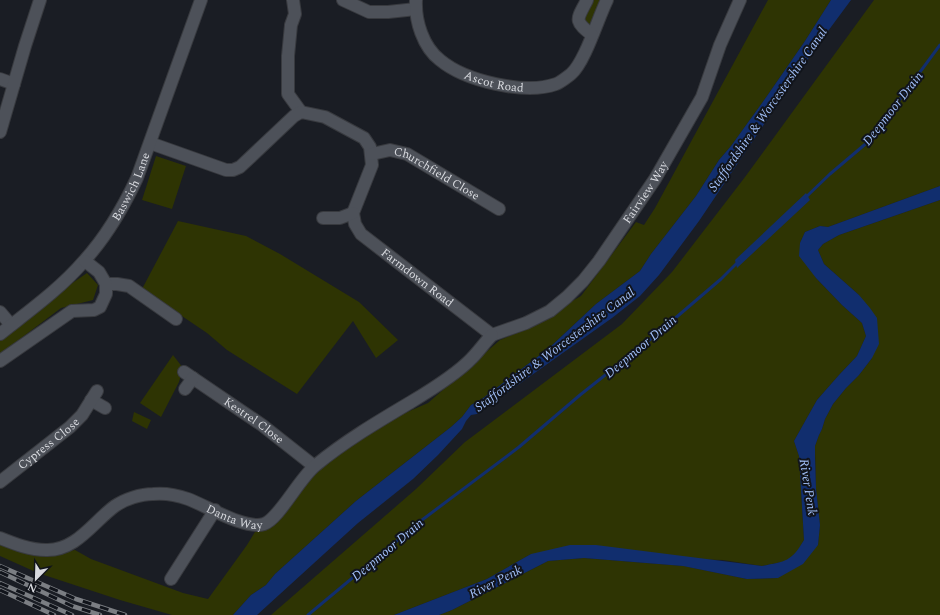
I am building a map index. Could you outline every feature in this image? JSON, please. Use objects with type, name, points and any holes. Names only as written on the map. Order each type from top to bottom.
[{"type":"street","points":[[0,132],[40,0]]},
{"type":"street","name":"Baswich Lane","points":[[0,334],[85,261],[106,233],[126,202],[150,143],[201,0]]},
{"type":"street","points":[[293,0],[295,14],[291,25],[288,56],[288,94],[301,112]]},
{"type":"street","points":[[343,0],[369,12],[388,12],[416,4]]},
{"type":"street","points":[[586,0],[578,19],[580,26],[592,35]]},
{"type":"street","name":"Ascot Road","points":[[416,4],[420,28],[427,45],[440,60],[461,73],[484,81],[511,87],[533,88],[556,84],[573,73],[583,58],[607,0]]},
{"type":"street","name":"Fairview Way","points":[[492,335],[526,323],[550,311],[583,281],[599,261],[655,179],[702,97],[720,45],[740,0]]},
{"type":"street","points":[[0,80],[14,84]]},
{"type":"street","points":[[150,143],[226,170],[233,170],[240,167],[294,116],[301,112],[325,117],[364,138],[372,154],[372,165],[353,213],[340,218],[323,218]]},
{"type":"street","name":"Churchfield Close","points":[[372,154],[390,150],[407,154],[499,209]]},
{"type":"street","name":"Farmdown Road","points":[[353,213],[355,224],[361,234],[492,335]]},
{"type":"street","points":[[0,361],[72,310],[94,310],[100,306],[106,294],[106,284],[99,272],[85,261]]},
{"type":"street","points":[[106,284],[129,286],[176,319]]},
{"type":"street","points":[[0,312],[11,325]]},
{"type":"street","name":"Danta Way","points":[[0,538],[30,549],[60,549],[74,542],[116,505],[136,497],[152,494],[187,498],[241,522],[253,525],[264,524],[273,518],[301,480],[314,466],[366,430],[440,384],[472,359],[492,335]]},
{"type":"street","name":"Kestrel Close","points":[[185,389],[188,375],[262,425],[314,466]]},
{"type":"street","name":"Cypress Close","points":[[0,482],[70,427],[82,415],[94,396],[105,408]]},
{"type":"street","points":[[171,579],[174,563],[215,510]]},
{"type":"green space","points":[[591,0],[602,0],[589,26],[581,20]]},
{"type":"green space","points":[[768,0],[831,0],[767,96],[719,160],[696,196],[651,254],[640,271],[596,304],[548,349],[482,399],[471,405],[462,417],[451,427],[356,501],[275,574],[266,585],[251,595],[233,615],[172,615],[120,600],[38,573],[0,556],[0,543],[47,555],[75,550],[91,559],[183,593],[208,599],[247,545],[258,527],[314,466],[366,430],[428,403],[500,340],[519,332],[581,296],[636,222],[644,225],[655,208]]},
{"type":"green space","points":[[874,0],[940,0],[940,186],[828,227],[820,226],[805,232],[800,243],[816,278],[862,323],[866,336],[857,356],[817,400],[794,441],[799,456],[804,540],[797,552],[787,561],[762,566],[723,560],[531,554],[487,579],[394,615],[271,615],[416,489],[465,442],[622,324],[672,272],[745,177]]},
{"type":"green space","points":[[156,156],[186,166],[172,209],[142,200]]},
{"type":"green space","points":[[940,200],[940,615],[439,615],[452,610],[548,561],[584,558],[684,566],[747,579],[778,578],[818,545],[820,525],[816,489],[815,446],[825,419],[833,404],[872,358],[859,295],[824,264],[818,250],[823,244],[839,235]]},
{"type":"green space","points":[[178,221],[246,236],[280,254],[359,302],[398,340],[376,358],[353,321],[297,394],[227,350],[207,333],[142,289]]},
{"type":"green space","points":[[87,273],[98,285],[93,300],[61,308],[0,354],[0,341],[55,295]]},
{"type":"green space","points":[[173,355],[183,368],[179,382],[161,417],[140,403]]},
{"type":"green space","points":[[134,412],[151,420],[147,429],[132,421]]},
{"type":"water","name":"Staffordshire & Worcestershire Canal","points":[[831,0],[851,0],[814,50],[699,221],[659,275],[640,296],[612,318],[477,414],[471,415],[462,429],[413,479],[358,523],[257,615],[233,615],[251,595],[266,585],[275,574],[356,501],[451,427],[462,417],[471,405],[482,399],[548,349],[596,304],[640,271],[651,254],[696,196],[719,160],[767,96]]},
{"type":"water","name":"River Penk","points":[[940,186],[940,200],[839,235],[823,244],[818,250],[824,264],[859,295],[877,318],[879,344],[872,358],[859,375],[833,404],[825,419],[815,446],[816,489],[820,525],[818,545],[803,564],[778,578],[747,579],[683,566],[584,558],[548,561],[452,610],[439,615],[394,615],[487,579],[531,554],[570,545],[596,545],[762,566],[791,557],[804,540],[799,456],[794,441],[817,400],[857,356],[866,336],[862,323],[816,278],[799,256],[800,243],[805,232],[820,226],[828,227]]},
{"type":"water","points":[[806,193],[810,200],[737,268],[735,260]]},
{"type":"waterway","name":"Deepmoor Drain","points":[[805,198],[830,174],[869,141],[940,45]]},
{"type":"waterway","name":"Deepmoor Drain","points":[[308,615],[422,520],[519,447],[580,395],[652,338],[721,279],[739,261]]},
{"type":"railway","points":[[0,566],[76,599],[125,615]]},
{"type":"railway","points":[[0,572],[72,606],[100,615]]},
{"type":"railway","points":[[0,583],[72,615]]},
{"type":"railway","points":[[0,590],[54,615]]}]
